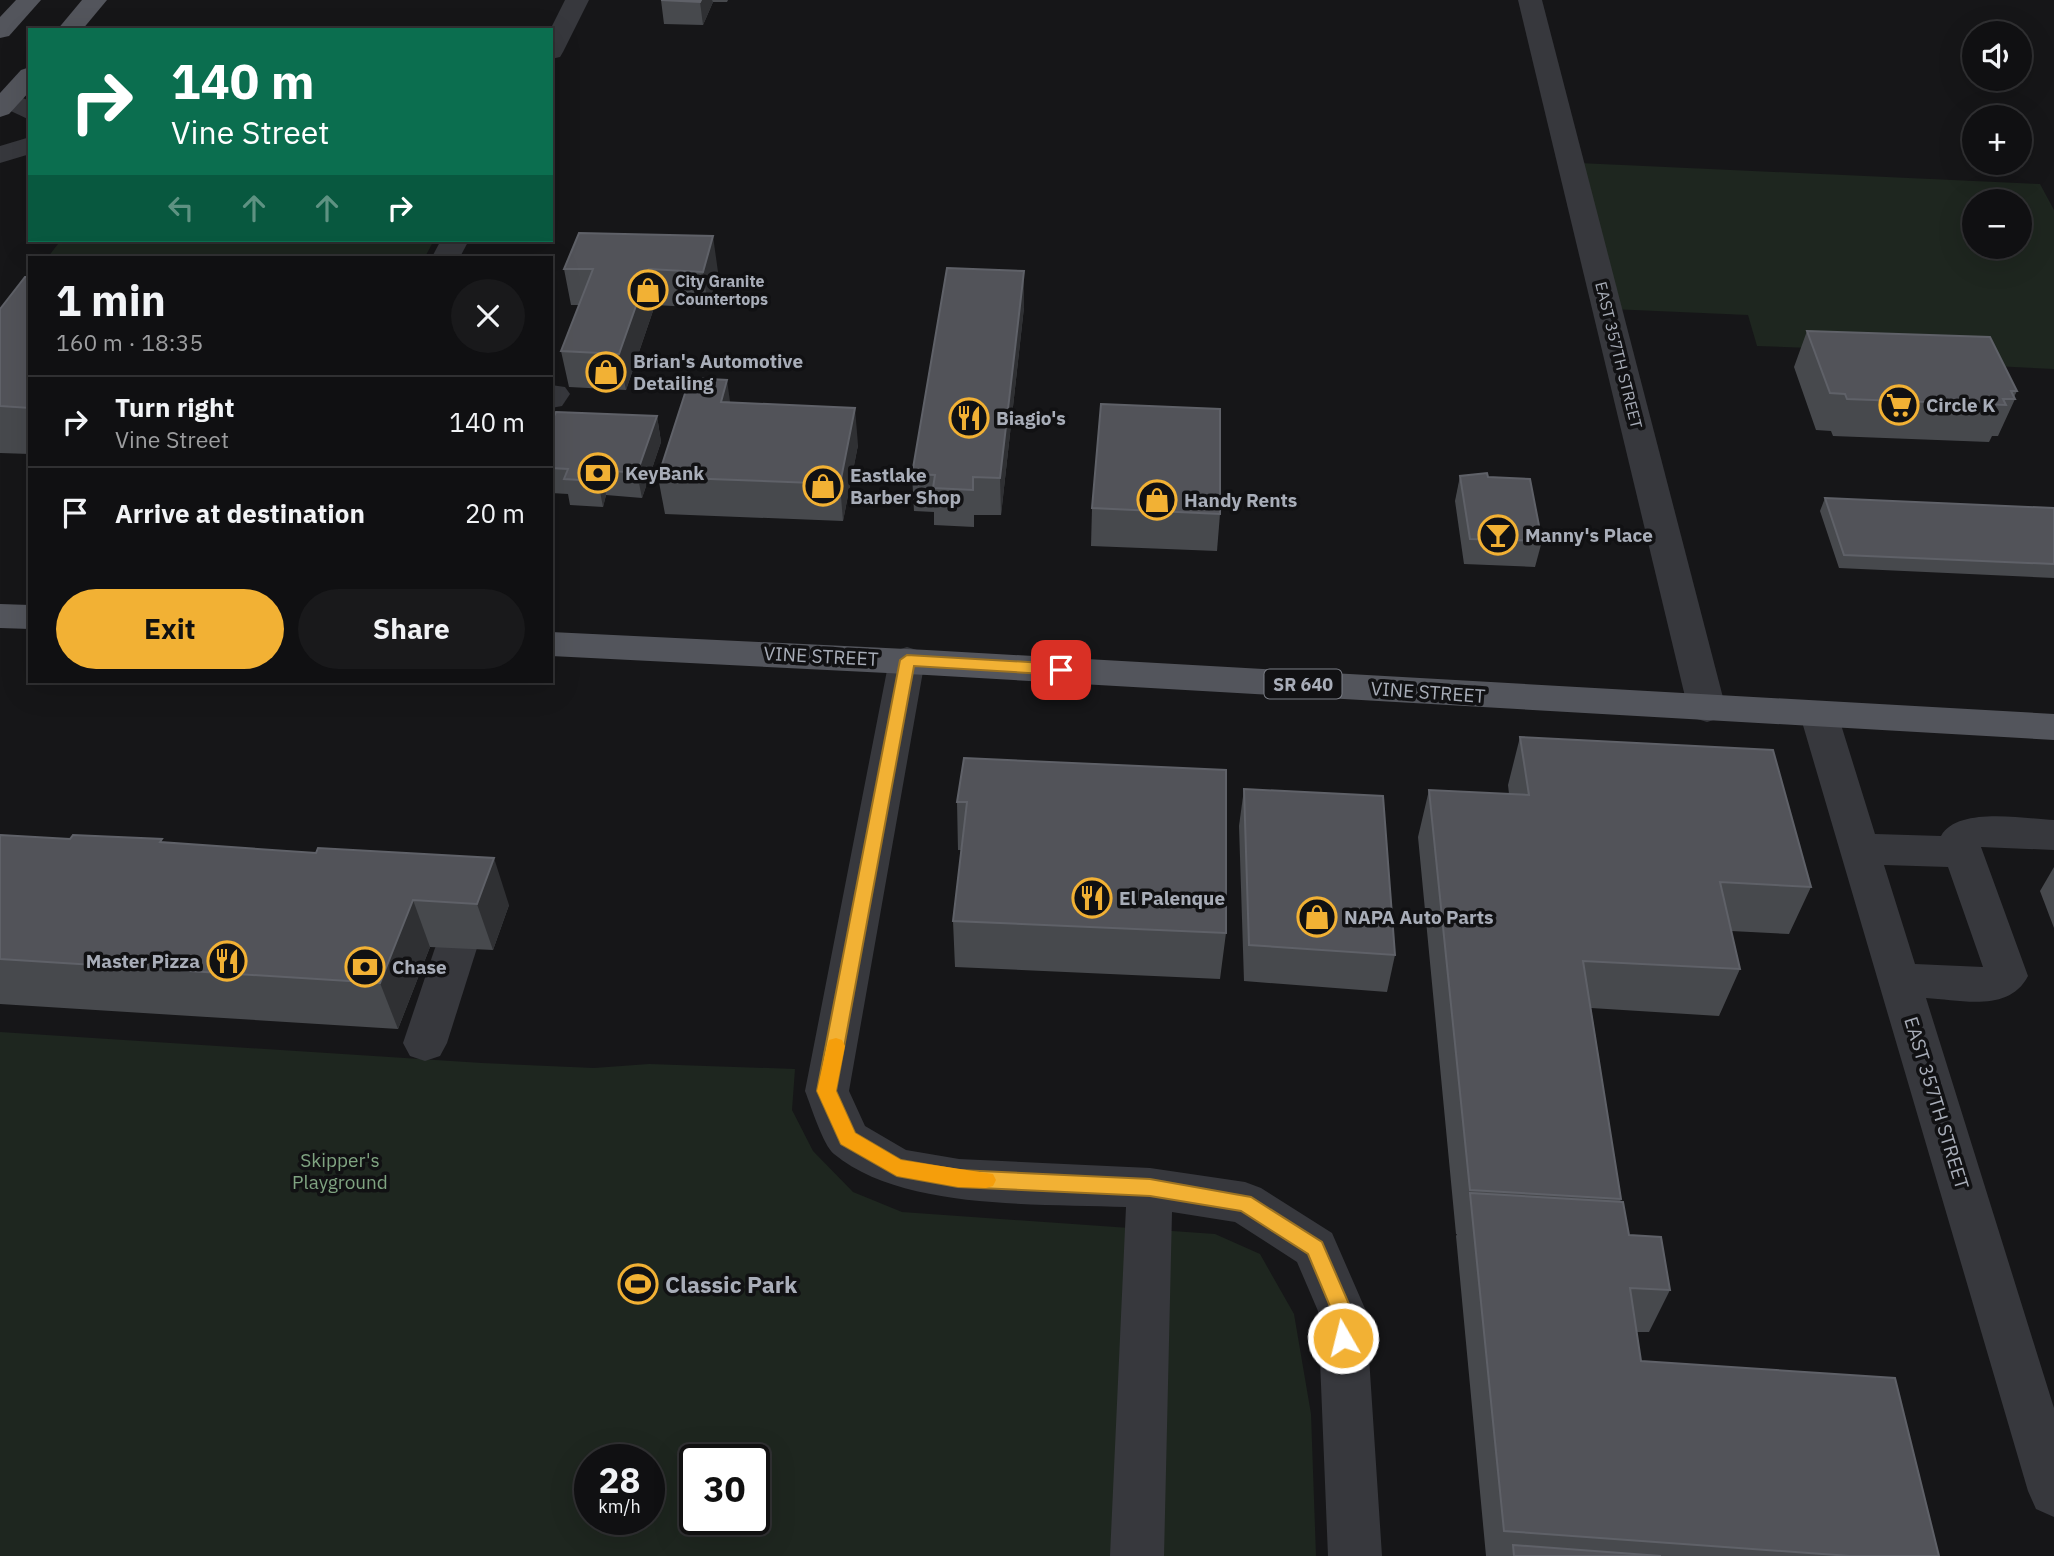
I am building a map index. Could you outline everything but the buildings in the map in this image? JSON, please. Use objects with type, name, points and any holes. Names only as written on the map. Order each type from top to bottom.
[{"type":"main road","points":[[0,31],[29,0]]},
{"type":"main road","points":[[71,28],[95,0]]},
{"type":"main road","points":[[13,107],[28,79]]},
{"type":"main road","points":[[0,616],[28,617]]},
{"type":"main road","name":"VINE STREET","points":[[553,644],[907,660],[1707,709],[2054,727]]},
{"type":"street","points":[[553,48],[578,0]]},
{"type":"street","name":"EAST 357TH STREET","points":[[1530,0],[1707,709]]},
{"type":"street","points":[[0,155],[28,146]]},
{"type":"street","points":[[907,660],[827,1091],[848,1139],[897,1168],[958,1179],[1150,1188],[1245,1203],[1315,1248],[1342,1311],[1355,1556]]},
{"type":"street","name":"EAST 357TH STREET","points":[[1819,715],[2054,1491]]},
{"type":"street","points":[[1899,980],[1994,985],[2007,976],[1959,840],[1970,832],[2054,835]]},
{"type":"street","points":[[1859,849],[1963,852]]},
{"type":"street","points":[[425,1043],[456,948]]},
{"type":"street","points":[[1137,1556],[1150,1188]]},
{"type":"green space","points":[[1579,163],[2040,184],[2054,210],[2054,369],[1813,357],[1810,348],[1757,346],[1748,315],[1611,309]]},
{"type":"green space","points":[[59,242],[433,242],[426,256],[49,256]]},
{"type":"green space","name":"Classic Park","points":[[0,1032],[482,1063],[594,1068],[649,1064],[795,1069],[792,1110],[813,1151],[853,1192],[902,1212],[1215,1234],[1260,1254],[1294,1314],[1311,1414],[1316,1556],[0,1556]]},
{"type":"slow traffic","points":[[836,1046],[827,1091],[848,1139],[897,1168],[958,1179],[986,1180]]},
{"type":"place","name":"City Granite Countertops","points":[[648,290]]},
{"type":"place","name":"Brian's Automotive Detailing","points":[[606,372]]},
{"type":"place","name":"Circle K","points":[[1899,405]]},
{"type":"place","name":"Biagio's","points":[[969,418]]},
{"type":"place","name":"KeyBank","points":[[598,473]]},
{"type":"place","name":"Eastlake Barber Shop","points":[[823,486]]},
{"type":"place","name":"Handy Rents","points":[[1157,500]]},
{"type":"place","name":"Manny's Place","points":[[1498,535]]},
{"type":"place","name":"El Palenque","points":[[1092,898]]},
{"type":"place","name":"NAPA Auto Parts","points":[[1317,917]]},
{"type":"place","name":"Master Pizza","points":[[227,961]]},
{"type":"place","name":"Chase","points":[[365,967]]},
{"type":"place","name":"Classic Park","points":[[638,1284]]},
{"type":"route","points":[[1061,670],[907,660],[827,1091],[848,1139],[897,1168],[958,1179],[1150,1188],[1245,1203],[1315,1248],[1342,1311],[1343,1338]]},
{"type":"park label","name":"Skipper's Playground","points":[[340,1171]]}]
